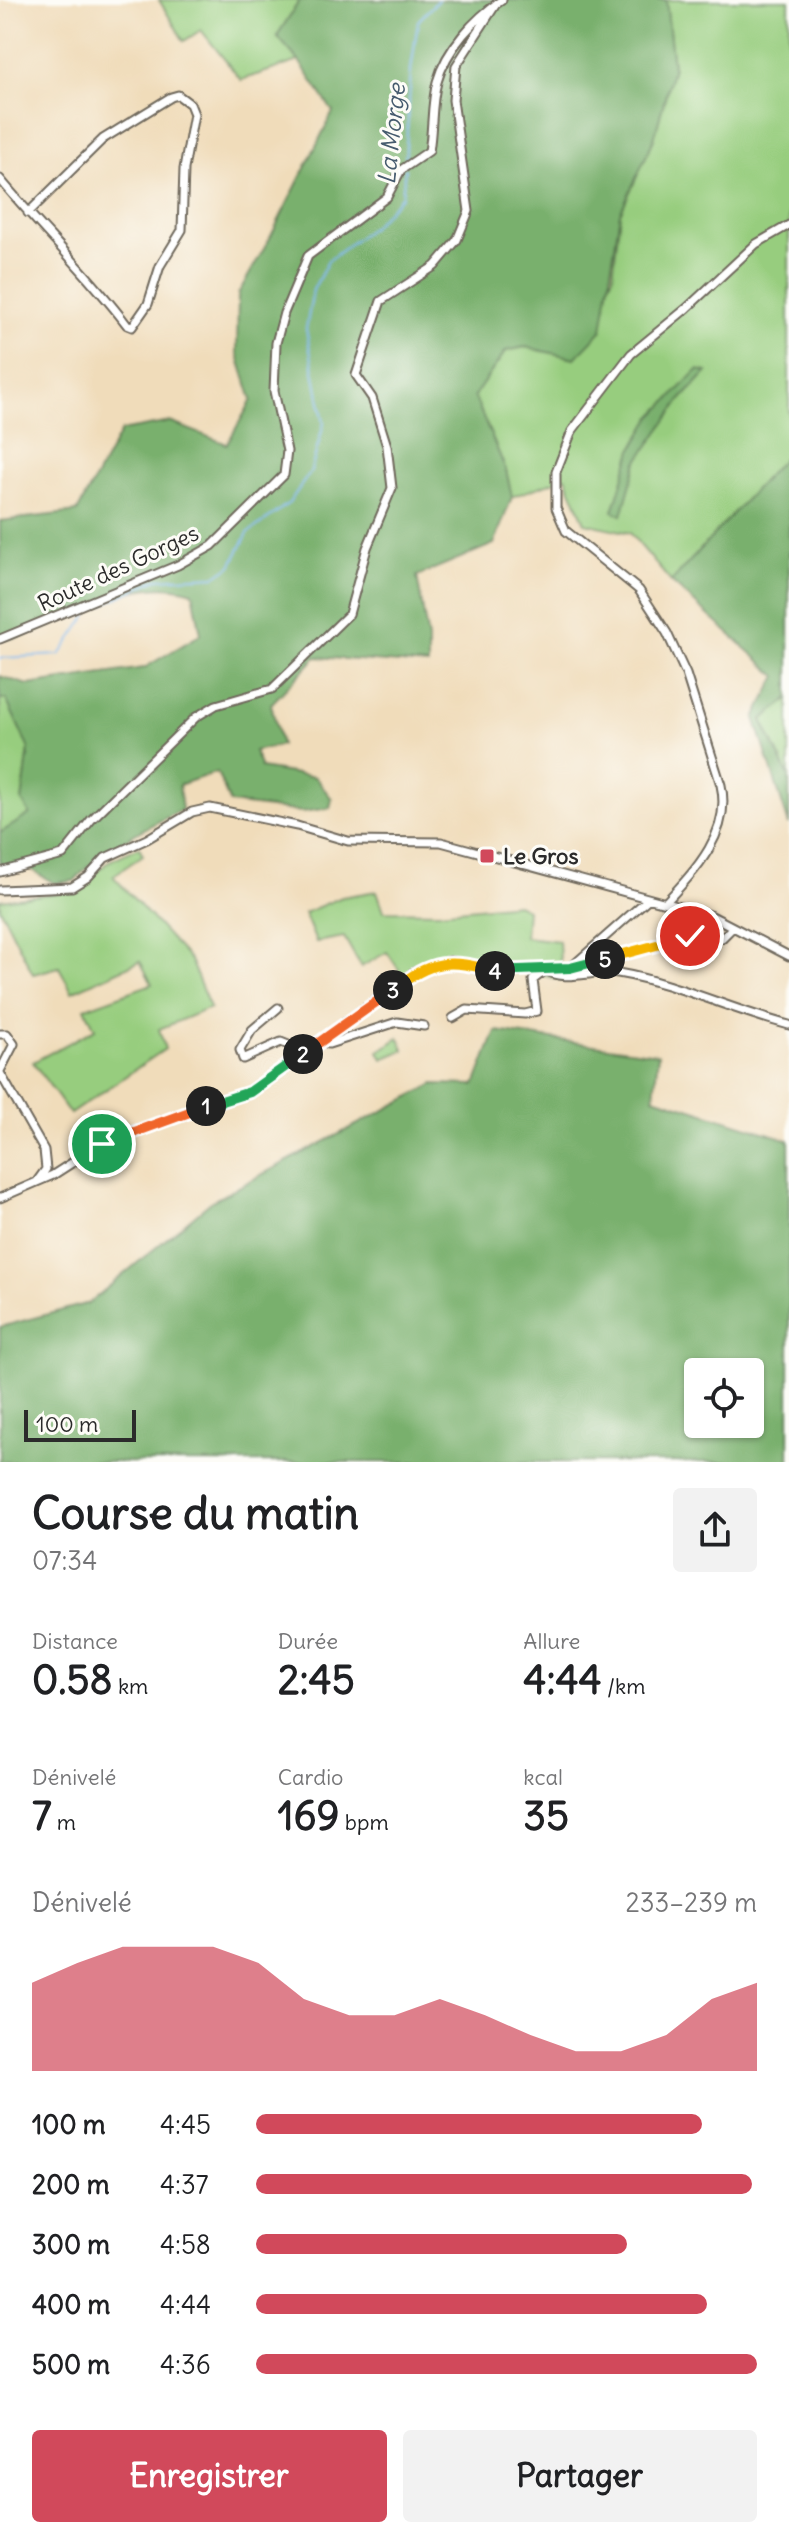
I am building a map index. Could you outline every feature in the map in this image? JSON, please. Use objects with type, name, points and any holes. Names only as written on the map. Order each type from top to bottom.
[{"type":"street","name":"Route des Gorges","points":[[0,639],[212,546],[284,475],[287,451],[274,391],[276,343],[284,313],[308,256],[387,197],[401,170],[429,151],[437,83],[442,71],[453,48],[490,6],[499,2]]},
{"type":"street","points":[[0,872],[63,855],[91,820],[196,717],[216,705],[272,689],[349,614],[367,548],[392,488],[387,446],[372,398],[356,375],[381,301],[435,266],[457,240],[469,211],[453,100],[456,66],[499,2]]},
{"type":"street","points":[[0,179],[28,213],[93,282],[128,327],[133,327],[148,304],[160,266],[181,235],[184,169],[194,118],[190,104],[178,95],[171,97],[103,139],[28,213]]},
{"type":"street","points":[[665,903],[718,833],[724,800],[721,785],[686,674],[667,633],[639,590],[566,531],[556,508],[556,472],[572,431],[631,354],[693,303],[756,244],[789,225]]},
{"type":"street","points":[[0,890],[59,889],[80,884],[105,858],[147,839],[192,812],[210,808],[297,826],[348,841],[441,842],[710,915],[789,956]]},
{"type":"street","points":[[570,968],[648,899]]},
{"type":"street","points":[[0,1198],[33,1185],[109,1139],[250,1092],[415,972],[437,963],[464,963],[496,971],[570,968],[690,936],[722,938],[732,928]]},
{"type":"street","points":[[453,1018],[467,1010],[525,1014],[537,1011],[533,980],[546,970]]},
{"type":"street","points":[[546,970],[562,976],[604,971],[632,975],[789,1025]]},
{"type":"street","points":[[278,1008],[252,1030],[240,1050],[243,1059],[281,1042],[291,1046],[318,1042],[329,1044],[397,1022],[424,1026]]},
{"type":"street","points":[[0,1034],[7,1034],[14,1044],[0,1072],[44,1150],[46,1169],[33,1185]]},
{"type":"green space","points":[[159,0],[300,0],[277,36],[299,61],[241,80],[201,30],[184,41]]},
{"type":"green space","points":[[300,0],[666,0],[673,67],[654,139],[620,213],[602,330],[575,358],[525,347],[506,351],[474,396],[506,470],[512,497],[494,544],[417,576],[428,639],[428,665],[316,657],[271,704],[281,745],[254,751],[261,768],[315,777],[332,799],[330,808],[302,812],[230,803],[217,772],[179,785],[182,810],[111,849],[74,881],[54,883],[28,868],[0,866],[0,833],[30,814],[22,801],[29,749],[6,699],[0,699],[0,676],[28,685],[144,668],[201,634],[193,592],[167,587],[119,595],[48,627],[0,640],[0,521],[77,512],[121,431],[170,422],[227,444],[252,400],[237,352],[238,294],[269,240],[333,112],[299,61],[277,36]]},
{"type":"green space","points":[[666,0],[789,0],[789,452],[671,582],[630,533],[585,523],[566,477],[512,497],[506,470],[474,396],[506,351],[525,347],[575,358],[613,276],[620,213],[654,139],[673,67]]},
{"type":"green space","points":[[698,370],[707,372],[681,400],[637,462],[622,515],[613,511],[632,450],[651,418]]},
{"type":"green space","points":[[789,452],[789,698],[762,720],[789,777],[789,825],[755,718],[777,676],[671,582]]},
{"type":"green space","points":[[6,698],[29,749],[22,801],[31,814],[0,833],[0,699]]},
{"type":"green space","points":[[789,698],[789,777],[762,720]]},
{"type":"green space","points":[[139,847],[143,855],[113,876],[190,960],[210,1008],[159,1029],[165,1049],[70,1114],[33,1062],[95,1029],[85,1008],[152,984],[140,961],[72,992],[59,967],[33,974],[0,908],[0,900],[75,891],[109,861]]},
{"type":"green space","points":[[377,891],[384,911],[438,912],[517,904],[527,909],[525,937],[559,941],[561,980],[455,953],[403,976],[387,952],[361,967],[344,937],[316,942],[304,913],[342,897]]},
{"type":"green space","points":[[496,1031],[658,1054],[654,1097],[789,1140],[789,1462],[0,1462],[0,1327],[89,1303],[212,1201],[434,1084],[475,1085]]},
{"type":"green space","points":[[399,1038],[404,1050],[383,1059],[379,1051]]},
{"type":"waterway","name":"La Morge","points":[[405,163],[411,70],[418,21],[438,0]]},
{"type":"waterway","name":"La Morge","points":[[0,658],[60,655],[91,610],[157,579],[216,576],[231,566],[248,533],[289,503],[311,471],[324,423],[306,329],[313,290],[328,261],[373,226],[402,196],[405,169]]},
{"type":"place","name":"Le Gros","points":[[487,856]]},
{"type":"route","points":[[102,1144],[265,1084],[415,972],[437,963],[450,961],[496,971],[520,972],[570,968],[690,936]]}]
